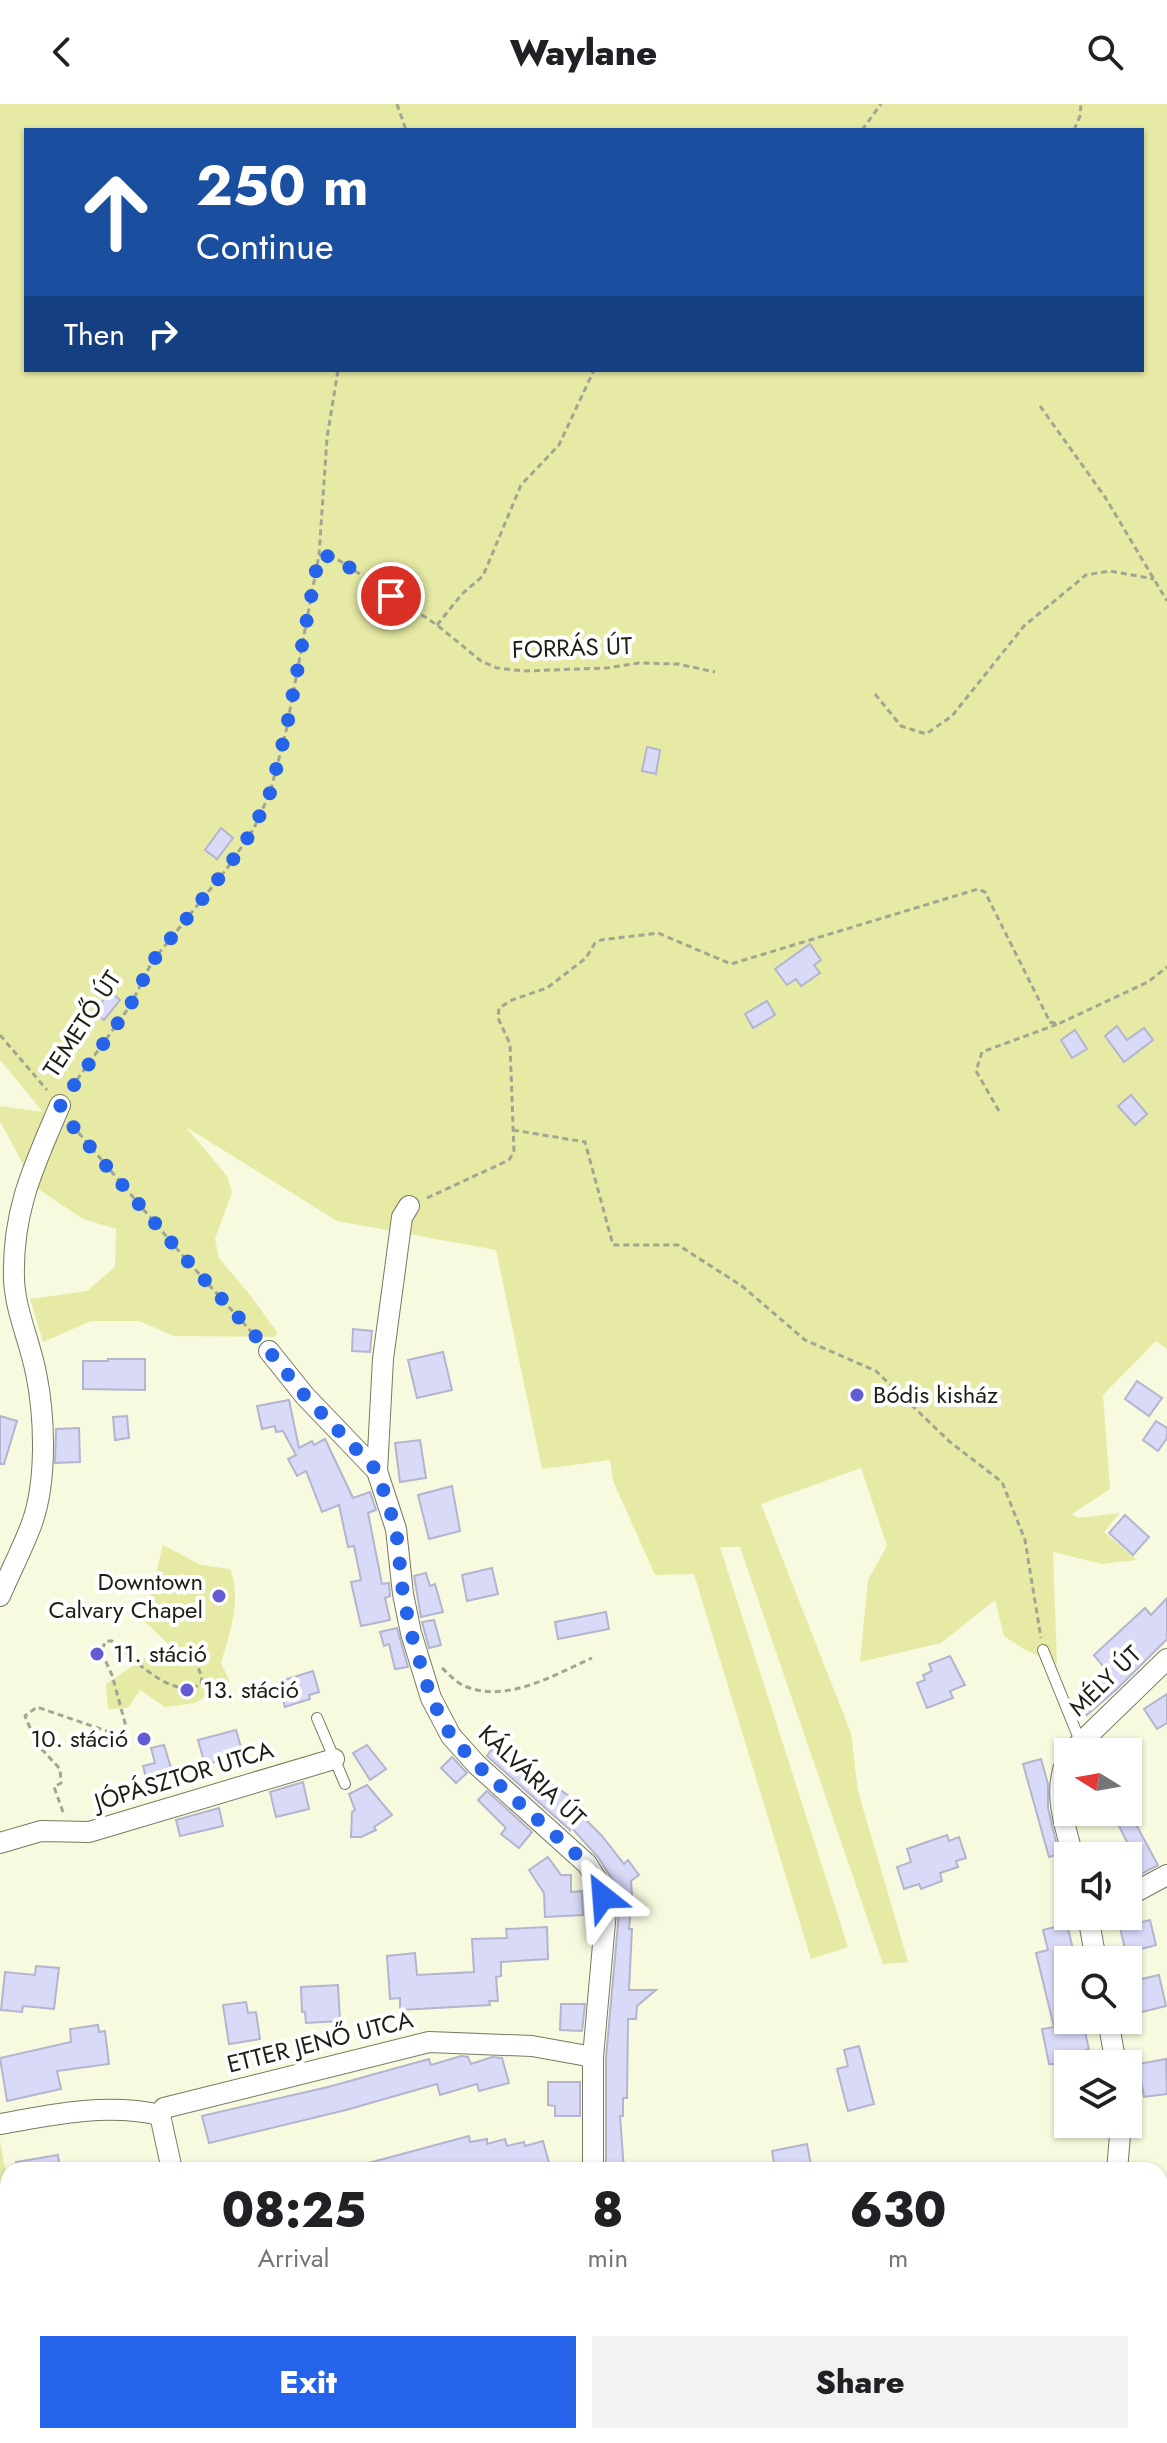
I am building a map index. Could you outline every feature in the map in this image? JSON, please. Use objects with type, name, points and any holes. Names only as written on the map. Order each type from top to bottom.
[{"type":"street","name":"TEMETŐ ÚT","points":[[0,1596],[32,1523],[41,1491],[42,1414],[14,1281],[17,1222],[25,1189],[60,1105]]},
{"type":"street","name":"KÁLVÁRIA ÚT","points":[[406,1212],[383,1359],[377,1471],[396,1529],[403,1594],[420,1666],[431,1698],[451,1736],[477,1765],[568,1844],[587,1864],[599,1883],[606,1911],[593,2057],[593,2162]]},
{"type":"street","name":"KÁLVÁRIA ÚT","points":[[269,1351],[305,1396],[377,1471]]},
{"type":"street","name":"MÉLY ÚT","points":[[1085,1738],[1167,1659]]},
{"type":"street","name":"JÓPÁSZTOR UTCA","points":[[0,1843],[41,1831],[89,1832],[334,1759]]},
{"type":"street","points":[[1142,1888],[1167,1875]]},
{"type":"street","name":"ETTER JENŐ UTCA","points":[[160,2115],[164,2108],[429,2042],[532,2046],[593,2057]]},
{"type":"street","points":[[1,2124],[64,2112],[134,2110],[160,2115],[170,2162]]},
{"type":"street","points":[[1118,2162],[1120,2138]]},
{"type":"lane","name":"MÉLY ÚT","points":[[1043,1650],[1069,1738]]},
{"type":"lane","points":[[317,1718],[345,1784]]},
{"type":"path","points":[[397,104],[405,128]]},
{"type":"path","points":[[863,128],[881,104]]},
{"type":"path","points":[[1075,128],[1081,104]]},
{"type":"path","name":"TEMETŐ ÚT","points":[[60,1105],[130,1006],[152,962],[228,867],[253,830],[270,793],[286,731],[319,555],[327,438],[338,372]]},
{"type":"path","points":[[437,625],[462,594],[483,576],[521,485],[559,445],[593,372]]},
{"type":"path","points":[[1040,406],[1105,497],[1167,601]]},
{"type":"path","name":"FORRÁS ÚT","points":[[319,555],[334,557],[437,625],[481,661],[497,668],[524,671],[592,669],[639,663],[678,664],[715,672]]},
{"type":"path","points":[[875,694],[901,726],[926,734],[952,716],[1024,626],[1086,575],[1110,571],[1154,579]]},
{"type":"path","points":[[406,1212],[509,1160],[514,1152],[510,1044],[498,1018],[499,1008],[547,988],[586,958],[595,943],[601,940],[658,933],[731,964],[978,889],[985,892],[1050,1022],[1058,1024]]},
{"type":"path","points":[[999,1111],[976,1071],[982,1052],[1058,1024],[1148,982],[1167,967]]},
{"type":"path","points":[[0,1035],[60,1105],[74,1128],[269,1351]]},
{"type":"path","points":[[513,1130],[585,1142],[613,1245],[678,1245],[742,1286],[805,1340],[876,1371],[950,1442],[1002,1482],[1025,1540],[1043,1650]]},
{"type":"path","points":[[70,1831],[54,1787],[61,1783],[60,1769],[37,1744],[25,1716],[37,1707],[118,1735],[127,1730],[112,1675],[101,1651],[106,1641],[112,1641],[168,1685],[195,1687],[201,1684],[202,1677],[194,1658]]},
{"type":"path","points":[[420,1666],[439,1666],[469,1688],[498,1691],[546,1679],[592,1658]]},
{"type":"green space","points":[[0,104],[1167,104],[1167,1349],[1156,1341],[1103,1395],[1110,1489],[1072,1514],[1078,1518],[1120,1513],[1104,1532],[1137,1560],[1102,1564],[1053,1552],[1057,1664],[1025,1650],[1004,1636],[995,1600],[941,1643],[860,1662],[868,1580],[887,1546],[861,1468],[761,1504],[851,1733],[858,1791],[908,1962],[883,1964],[740,1547],[720,1547],[848,1947],[811,1959],[694,1574],[655,1575],[613,1481],[610,1460],[542,1469],[496,1250],[337,1221],[186,1127],[227,1176],[232,1192],[215,1239],[219,1258],[277,1332],[275,1337],[174,1336],[139,1321],[91,1321],[43,1342],[30,1299],[87,1291],[115,1267],[116,1229],[83,1219],[35,1187],[0,1121],[0,1106],[43,1112],[0,1060]]},
{"type":"green space","points":[[163,1545],[201,1565],[230,1569],[235,1604],[221,1663],[230,1682],[195,1703],[165,1707],[140,1690],[128,1708],[108,1709],[106,1684],[145,1658],[156,1666],[177,1652],[144,1621]]},
{"type":"green space","points":[[0,2140],[4,2162],[0,2162]]},
{"type":"building","points":[[647,747],[660,750],[656,774],[642,771]]},
{"type":"building","points":[[221,828],[233,838],[217,859],[205,850]]},
{"type":"building","points":[[810,944],[821,960],[814,965],[820,973],[801,986],[796,979],[787,985],[775,969]]},
{"type":"building","points":[[110,992],[120,1000],[104,1020],[94,1012]]},
{"type":"building","points":[[767,1001],[775,1015],[753,1028],[745,1014]]},
{"type":"building","points":[[1117,1026],[1127,1040],[1144,1028],[1153,1040],[1124,1062],[1105,1036]]},
{"type":"building","points":[[1075,1030],[1087,1049],[1072,1058],[1061,1040]]},
{"type":"building","points":[[1131,1095],[1147,1114],[1135,1125],[1118,1106]]},
{"type":"building","points":[[353,1329],[372,1331],[370,1352],[352,1351]]},
{"type":"building","points":[[443,1352],[452,1390],[417,1398],[408,1360]]},
{"type":"building","points":[[145,1359],[145,1390],[83,1389],[83,1361]]},
{"type":"building","points":[[1137,1381],[1162,1398],[1149,1416],[1125,1399]]},
{"type":"building","points":[[289,1400],[299,1448],[325,1439],[353,1498],[370,1492],[376,1510],[368,1513],[382,1584],[389,1583],[390,1596],[385,1598],[390,1620],[361,1626],[351,1582],[361,1580],[354,1546],[348,1547],[339,1505],[322,1512],[306,1471],[297,1476],[288,1459],[296,1455],[283,1431],[276,1432],[275,1426],[262,1429],[257,1406]]},
{"type":"building","points":[[0,1416],[17,1421],[4,1464],[0,1464]]},
{"type":"building","points":[[127,1416],[129,1438],[115,1440],[113,1417]]},
{"type":"building","points":[[1156,1421],[1167,1428],[1167,1438],[1158,1451],[1143,1440]]},
{"type":"building","points":[[79,1428],[80,1462],[55,1463],[56,1429]]},
{"type":"building","points":[[420,1440],[426,1478],[400,1482],[395,1443]]},
{"type":"building","points":[[452,1486],[460,1531],[429,1539],[418,1495]]},
{"type":"building","points":[[1125,1515],[1149,1537],[1133,1555],[1109,1533]]},
{"type":"building","points":[[492,1568],[498,1594],[467,1601],[462,1575]]},
{"type":"building","points":[[426,1573],[430,1586],[435,1584],[443,1612],[421,1617],[414,1576]]},
{"type":"building","points":[[1167,1598],[1167,1639],[1087,1715],[1078,1704],[1091,1693],[1086,1686],[1106,1670],[1094,1655],[1145,1608],[1151,1615]]},
{"type":"building","points":[[606,1612],[609,1629],[558,1639],[555,1622]]},
{"type":"building","points":[[434,1620],[441,1645],[429,1648],[422,1622]]},
{"type":"building","points":[[397,1628],[408,1667],[395,1669],[389,1644],[384,1646],[380,1632]]},
{"type":"building","points":[[950,1656],[965,1685],[950,1691],[953,1698],[927,1708],[917,1683],[925,1680],[923,1675],[932,1671],[929,1664]]},
{"type":"building","points":[[313,1671],[319,1692],[309,1695],[310,1699],[285,1707],[278,1682]]},
{"type":"building","points":[[1167,1694],[1167,1723],[1157,1729],[1144,1709]]},
{"type":"building","points":[[236,1730],[243,1754],[205,1765],[198,1740]]},
{"type":"building","points":[[164,1745],[173,1774],[147,1781],[143,1766],[155,1763],[151,1748]]},
{"type":"building","points":[[367,1745],[386,1769],[370,1780],[353,1753]]},
{"type":"building","points":[[492,1749],[524,1772],[527,1767],[582,1805],[577,1811],[624,1864],[628,1860],[639,1875],[631,1881],[633,1909],[631,1905],[629,1990],[656,1990],[637,2006],[636,2019],[628,2019],[627,2098],[623,2098],[623,2116],[620,2116],[623,2162],[606,2162],[606,2058],[619,1912],[615,1890],[619,1890],[598,1857],[570,1826],[570,1830],[487,1756]]},
{"type":"building","points":[[452,1757],[467,1773],[456,1783],[441,1768]]},
{"type":"building","points":[[1041,1759],[1048,1784],[1048,1808],[1056,1842],[1054,1856],[1049,1857],[1023,1764]]},
{"type":"building","points":[[303,1782],[309,1809],[276,1817],[270,1792]]},
{"type":"building","points":[[367,1785],[392,1815],[374,1827],[376,1830],[361,1837],[351,1837],[352,1812],[355,1810],[349,1794]]},
{"type":"building","points":[[487,1791],[532,1832],[519,1848],[501,1834],[506,1828],[478,1800]]},
{"type":"building","points":[[219,1808],[223,1826],[180,1836],[176,1820]]},
{"type":"building","points":[[1119,1826],[1137,1826],[1158,1865],[1142,1874],[1142,1842],[1127,1842]]},
{"type":"building","points":[[947,1835],[949,1841],[959,1837],[966,1858],[956,1861],[958,1867],[940,1873],[942,1881],[921,1889],[919,1884],[904,1889],[897,1867],[911,1862],[907,1849]]},
{"type":"building","points":[[548,1857],[561,1875],[571,1875],[571,1892],[582,1891],[583,1915],[545,1917],[544,1893],[529,1870]]},
{"type":"building","points":[[1150,1920],[1156,1945],[1142,1949],[1142,1946],[1124,1946],[1120,1930],[1142,1930],[1142,1922]]},
{"type":"building","points":[[547,1927],[548,1959],[501,1962],[501,1976],[496,1977],[498,2001],[489,2001],[490,2005],[400,2010],[400,1998],[390,1999],[387,1956],[415,1953],[417,1975],[474,1972],[472,1939],[507,1938],[506,1929]]},
{"type":"building","points":[[1054,1927],[1054,1930],[1068,1930],[1072,1946],[1054,1946],[1054,2027],[1036,1953],[1048,1950],[1043,1930]]},
{"type":"building","points":[[36,1966],[59,1968],[54,2009],[23,2006],[22,2012],[1,2010],[5,1972],[35,1975]]},
{"type":"building","points":[[1159,1975],[1166,2006],[1142,2012],[1142,1979]]},
{"type":"building","points":[[338,1985],[340,2021],[306,2023],[305,2012],[302,2012],[301,1987]]},
{"type":"building","points":[[246,2002],[248,2013],[256,2012],[260,2039],[229,2044],[223,2005]]},
{"type":"building","points":[[561,2004],[585,2004],[582,2031],[560,2030]]},
{"type":"building","points":[[98,2025],[99,2032],[105,2031],[109,2064],[57,2071],[61,2089],[7,2101],[0,2058],[71,2042],[70,2029]]},
{"type":"building","points":[[1054,2027],[1054,2034],[1085,2034],[1089,2049],[1054,2050],[1054,2064],[1049,2064],[1042,2029]]},
{"type":"building","points":[[859,2046],[874,2104],[848,2111],[837,2069],[848,2066],[844,2050]]},
{"type":"building","points":[[461,2056],[468,2057],[471,2064],[492,2057],[502,2058],[509,2083],[479,2091],[477,2084],[440,2095],[437,2084],[209,2143],[202,2116],[328,2087],[429,2059],[431,2065]]},
{"type":"building","points":[[1166,2059],[1167,2094],[1144,2097],[1142,2063]]},
{"type":"building","points":[[548,2082],[580,2082],[580,2116],[555,2116],[555,2106],[548,2105]]},
{"type":"building","points":[[469,2136],[470,2142],[487,2139],[487,2144],[505,2139],[507,2146],[524,2142],[525,2146],[543,2141],[549,2162],[372,2162]]},
{"type":"building","points":[[807,2144],[810,2162],[774,2162],[772,2151]]},
{"type":"building","points":[[58,2155],[59,2162],[16,2162]]},
{"type":"place","name":"Bódis kisház","points":[[857,1395]]},
{"type":"place","name":"Downtown Calvary Chapel","points":[[219,1596]]},
{"type":"place","name":"11. stáció","points":[[97,1654]]},
{"type":"place","name":"13. stáció","points":[[187,1690]]},
{"type":"place","name":"10. stáció","points":[[144,1739]]},
{"type":"route","points":[[391,596],[334,557],[319,555],[286,731],[270,793],[253,830],[228,867],[152,962],[130,1006],[60,1105],[74,1128],[183,1256],[269,1351],[305,1396],[377,1471],[396,1529],[411,1633],[431,1698],[451,1736],[477,1765],[587,1864],[599,1883],[603,1897]]}]
